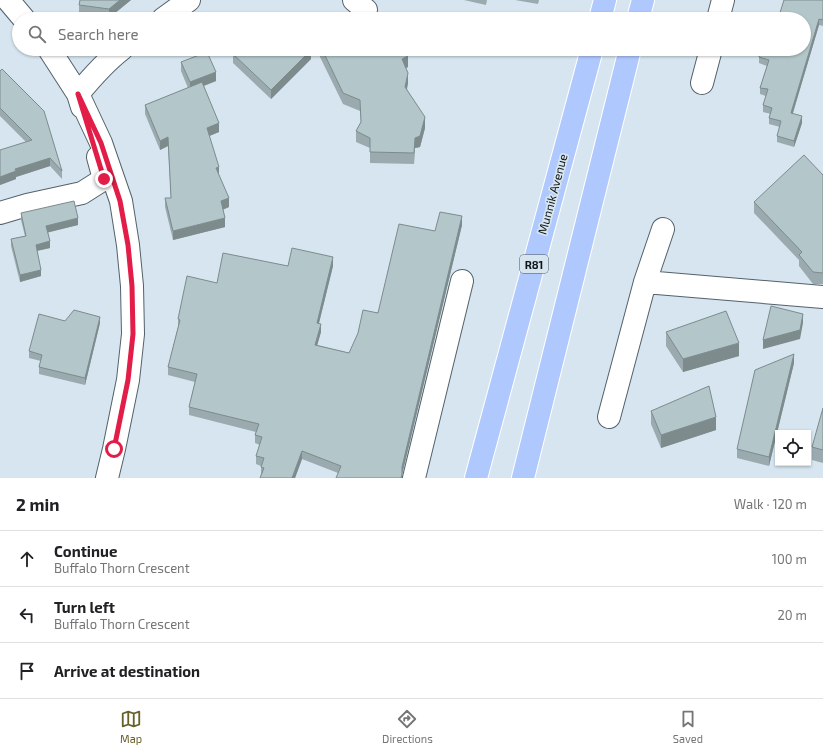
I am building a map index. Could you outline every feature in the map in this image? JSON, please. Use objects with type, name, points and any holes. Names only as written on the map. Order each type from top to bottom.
[{"type":"main road","points":[[640,12],[643,0]]},
{"type":"main road","name":"Munnik Avenue","points":[[476,478],[590,56]]},
{"type":"main road","points":[[523,478],[628,56]]},
{"type":"street","points":[[8,0],[18,12]]},
{"type":"street","points":[[173,12],[189,0]]},
{"type":"street","points":[[720,12],[723,0]]},
{"type":"street","points":[[54,56],[78,94],[101,143],[120,201],[128,245],[132,286],[133,334],[128,380],[107,478]]},
{"type":"street","points":[[78,94],[96,72],[113,56]]},
{"type":"street","points":[[702,83],[708,56]]},
{"type":"street","points":[[0,214],[27,205],[82,193],[104,179],[78,94]]},
{"type":"street","points":[[609,417],[645,282],[663,229]]},
{"type":"street","points":[[414,478],[462,281]]},
{"type":"street","points":[[645,282],[823,297]]},
{"type":"building","points":[[80,0],[120,0],[109,9],[79,5]]},
{"type":"building","points":[[784,0],[823,0],[823,20],[819,19],[811,46],[811,12],[780,12]]},
{"type":"building","points":[[197,56],[209,56],[216,72],[190,82],[181,62]]},
{"type":"building","points":[[235,56],[305,56],[271,90]]},
{"type":"building","points":[[325,56],[408,56],[402,59],[408,73],[405,87],[425,117],[420,136],[415,138],[414,153],[370,152],[370,138],[356,131],[361,122],[360,100],[343,93]]},
{"type":"building","points":[[808,56],[791,113],[802,116],[794,141],[777,136],[781,121],[769,118],[772,108],[763,105],[768,89],[760,88],[769,60],[759,57]]},
{"type":"building","points":[[2,69],[44,111],[62,171],[50,158],[15,169],[16,171],[0,177],[0,150],[32,140],[0,108],[0,71]]},
{"type":"building","points":[[202,82],[219,123],[207,128],[219,167],[216,168],[229,198],[221,201],[225,218],[173,231],[165,198],[171,198],[168,137],[160,141],[145,105]]},
{"type":"building","points":[[804,155],[823,175],[823,273],[813,272],[799,255],[802,252],[754,202]]},
{"type":"building","points":[[74,201],[78,218],[46,226],[50,241],[36,245],[41,270],[20,275],[11,239],[26,236],[21,213]]},
{"type":"building","points":[[440,212],[462,216],[402,467],[401,478],[336,478],[341,466],[302,451],[292,478],[260,478],[264,468],[261,467],[264,458],[256,456],[262,437],[255,435],[259,424],[189,407],[197,374],[168,367],[180,320],[178,319],[187,276],[217,283],[223,253],[288,266],[292,248],[333,257],[317,323],[321,324],[315,345],[349,353],[358,333],[363,310],[378,313],[399,224],[435,231]]},
{"type":"building","points":[[771,306],[803,314],[800,330],[763,340]]},
{"type":"building","points":[[74,310],[100,317],[85,378],[39,367],[42,355],[29,351],[39,314],[65,321]]},
{"type":"building","points":[[726,311],[739,343],[683,359],[666,332]]},
{"type":"building","points":[[794,354],[769,457],[737,449],[755,370]]},
{"type":"building","points":[[709,386],[716,417],[661,435],[651,411]]},
{"type":"building","points":[[823,408],[823,450],[812,447]]},
{"type":"route","points":[[104,179],[78,94],[101,143],[120,201],[128,245],[132,286],[133,334],[128,380],[114,449]]}]
